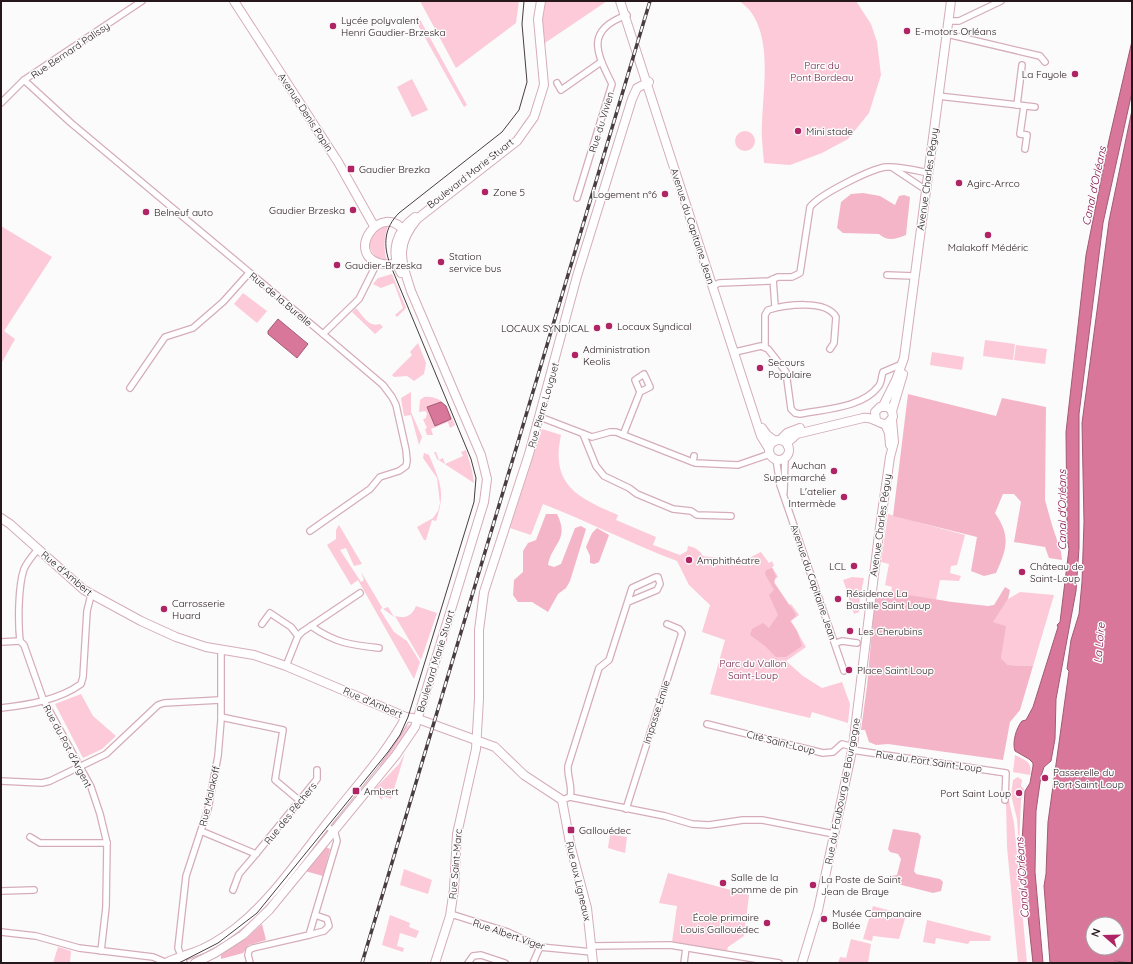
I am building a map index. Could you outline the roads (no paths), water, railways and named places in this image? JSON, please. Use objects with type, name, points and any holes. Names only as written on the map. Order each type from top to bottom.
[{"type":"main road","name":"Avenue Denis Papin","points":[[234,1],[338,162],[374,226]]},
{"type":"main road","name":"Boulevard Marie Stuart","points":[[195,963],[222,948],[254,925],[279,898],[396,755],[415,727],[418,719],[484,502],[487,479],[481,455],[399,262],[404,232],[411,220],[508,144],[528,122],[536,105],[541,79],[535,17],[538,1]]},
{"type":"main road","points":[[399,262],[386,264],[377,262],[369,255],[365,242],[369,231],[374,226],[387,222],[404,232],[421,216],[517,141],[534,118],[544,85],[538,19],[541,1]]},
{"type":"main road","name":"Avenue du Capitaine Jean","points":[[622,1],[763,430],[777,441],[788,446]]},
{"type":"main road","name":"Avenue Charles Péguy","points":[[892,411],[904,371],[903,361],[951,1]]},
{"type":"main road","name":"Rue Pierre Louguet","points":[[476,740],[479,699],[479,630],[484,592],[540,417],[577,276],[632,99],[637,88],[648,82]]},
{"type":"main road","name":"Avenue du Capitaine Jean","points":[[737,351],[762,436],[772,454]]},
{"type":"main road","name":"Avenue Charles Péguy","points":[[880,408],[891,392],[903,361]]},
{"type":"main road","points":[[888,407],[892,411],[888,422],[867,417],[803,432],[794,436],[788,442],[788,452],[785,457],[772,454],[777,441],[794,430],[854,417],[880,408],[888,407]]},
{"type":"main road","points":[[876,420],[875,415],[880,408]]},
{"type":"main road","name":"Avenue Charles Péguy","points":[[861,689],[871,595],[890,457],[894,442],[888,422]]},
{"type":"main road","name":"Rue d'Ambert","points":[[1,518],[91,595],[140,621],[176,637],[221,650],[254,655],[286,666],[406,717],[418,719],[476,740],[495,748],[524,775],[566,799]]},
{"type":"main road","name":"Rue du Faubourg de Bourgogne","points":[[802,962],[818,910],[852,748],[861,689]]},
{"type":"main road","name":"Boulevard Marie Stuart","points":[[166,963],[183,960],[211,944],[238,927],[254,912],[388,748],[406,717]]},
{"type":"main road","name":"Rue Saint-Marc","points":[[434,963],[450,916],[454,889],[457,834],[476,749],[476,740]]},
{"type":"main road","name":"Rue aux Ligneaux","points":[[566,799],[571,848],[587,908],[593,963]]},
{"type":"street","name":"Rue Bernard Palissy","points":[[1,103],[24,80],[142,1]]},
{"type":"street","points":[[949,21],[959,20],[1001,1]]},
{"type":"street","name":"Rue du Vivien","points":[[578,198],[612,84],[598,56],[597,41],[602,31],[612,22],[627,15]]},
{"type":"street","points":[[947,34],[1040,56],[1045,62]]},
{"type":"street","points":[[557,83],[561,90],[601,62]]},
{"type":"street","points":[[1017,105],[1022,65]]},
{"type":"street","name":"Rue de la Burelle","points":[[24,80],[71,123],[323,334],[390,393],[396,405],[407,460],[402,470],[380,477],[370,489],[310,531]]},
{"type":"street","points":[[938,96],[1035,107]]},
{"type":"street","points":[[1024,106],[1020,134],[1027,135],[1025,149]]},
{"type":"street","points":[[715,286],[719,283],[773,279],[800,273],[809,212],[813,204],[865,174],[885,168],[928,173]]},
{"type":"street","points":[[893,168],[926,190]]},
{"type":"street","points":[[323,334],[359,299],[377,262]]},
{"type":"street","points":[[130,388],[164,337],[193,328],[223,302],[250,273]]},
{"type":"street","points":[[887,275],[914,276]]},
{"type":"street","points":[[773,279],[775,306]]},
{"type":"street","points":[[830,349],[834,343],[837,322],[836,317],[830,310],[821,306],[775,306],[766,312],[764,346],[786,372],[790,408],[795,413],[800,414],[857,402],[877,389],[883,372],[903,361]]},
{"type":"street","points":[[737,351],[764,346]]},
{"type":"street","points":[[623,435],[640,392]]},
{"type":"street","points":[[540,417],[583,434],[595,437],[612,431],[676,455],[692,458],[706,464],[743,464],[772,454]]},
{"type":"street","points":[[583,434],[596,466],[604,476],[629,488],[637,494],[673,509],[692,511],[697,515],[731,516]]},
{"type":"street","name":"Avenue du Capitaine Jean","points":[[772,454],[780,485],[836,643],[844,671]]},
{"type":"street","points":[[784,494],[785,457]]},
{"type":"street","name":"Rue du Pot d'Argent","points":[[38,549],[26,564],[23,574],[18,626],[20,641],[24,645],[43,699],[91,787],[98,807],[107,843],[106,907],[101,951]]},
{"type":"street","points":[[566,799],[571,787],[568,778],[568,766],[599,668],[610,660],[632,588],[658,577],[660,584],[657,590],[628,602]]},
{"type":"street","points":[[286,666],[298,636],[360,593]]},
{"type":"street","points":[[1,708],[26,705],[43,699],[52,698],[82,682],[87,611],[91,595]]},
{"type":"street","points":[[262,624],[270,613],[291,627],[298,636]]},
{"type":"street","name":"Impasse Émile","points":[[626,809],[682,633],[679,629],[667,624]]},
{"type":"street","points":[[311,626],[324,635],[344,644],[379,648]]},
{"type":"street","points":[[1,642],[20,641]]},
{"type":"street","points":[[836,643],[842,641],[857,643]]},
{"type":"street","name":"Rue Malakoff","points":[[183,960],[178,948],[186,876],[208,809],[218,756],[221,717],[221,650]]},
{"type":"street","points":[[1,781],[42,783],[50,781],[106,754],[158,705],[164,702],[220,700]]},
{"type":"street","points":[[221,717],[283,730],[275,778],[300,801]]},
{"type":"street","name":"Cité Saint-Loup","points":[[707,724],[823,753],[833,752],[842,744],[852,748]]},
{"type":"street","name":"Rue du Port Saint-Loup","points":[[852,748],[1006,773],[1005,800]]},
{"type":"street","name":"Rue des Pêchers","points":[[233,890],[239,874],[317,779],[317,770]]},
{"type":"street","name":"Rue d'Ambert","points":[[566,799],[626,809],[692,824],[708,825],[743,820],[762,820],[834,834]]},
{"type":"street","points":[[309,935],[337,841],[337,836],[326,825]]},
{"type":"street","points":[[201,831],[256,854]]},
{"type":"street","points":[[30,837],[40,842],[107,843]]},
{"type":"street","points":[[1,891],[34,890]]},
{"type":"street","points":[[250,963],[248,955],[249,950],[324,931],[329,926],[328,919],[315,915]]},
{"type":"street","name":"Rue Albert Viger","points":[[450,916],[454,915],[508,932],[540,947],[592,949],[670,945],[779,963]]},
{"type":"street","points":[[1,932],[36,936],[79,948],[153,956],[166,963]]},
{"type":"street","points":[[533,963],[540,947]]},
{"type":"street","points":[[684,963],[686,948]]},
{"type":"street","points":[[468,963],[474,956],[481,955],[505,963]]},
{"type":"street","points":[[145,956],[151,958],[155,963]]},
{"type":"water","points":[[1132,41],[1132,92],[1103,223],[1079,414],[1079,548],[1076,591],[1056,699],[1055,739],[1051,761],[1044,767],[1041,776],[1036,811],[1035,872],[1043,963],[1033,963],[1024,880],[1022,842],[1025,791],[1030,783],[1033,763],[1015,751],[1014,740],[1016,731],[1020,724],[1022,721],[1026,720],[1033,707],[1058,627],[1057,625],[1060,622],[1069,549],[1065,527],[1067,524],[1066,432],[1086,255],[1109,140]]},
{"type":"water","name":"La Loire","points":[[1132,110],[1132,963],[1115,961],[1115,963],[1050,963],[1044,886],[1046,874],[1048,822],[1069,671],[1067,669],[1071,640],[1079,614],[1082,582],[1084,522],[1082,423],[1109,221]]},
{"type":"water","points":[[278,319],[308,344],[297,358],[268,334],[268,331]]},
{"type":"water","points":[[441,402],[446,406],[451,419],[435,426],[427,407]]},
{"type":"tram line","points":[[179,963],[218,943],[257,913],[388,752],[400,735],[408,717],[474,502],[476,478],[471,459],[390,264],[386,250],[386,237],[390,225],[399,213],[502,132],[519,110],[527,82],[522,24],[524,1]]},
{"type":"railway","points":[[362,963],[650,1]]},
{"type":"place","name":"Lycée polyvalent Henri Gaudier-Brzeska","points":[[333,26]]},
{"type":"place","name":"E-motors Orléans","points":[[907,31]]},
{"type":"place","name":"La Fayole","points":[[1075,74]]},
{"type":"place","name":"Mini stade","points":[[798,131]]},
{"type":"place","name":"Gaudier Brezka","points":[[351,169]]},
{"type":"place","name":"Agirc-Arrco","points":[[959,183]]},
{"type":"place","name":"Zone 5","points":[[485,192]]},
{"type":"place","name":"Logement n°6","points":[[665,194]]},
{"type":"place","name":"Gaudier Brzeska","points":[[353,210]]},
{"type":"place","name":"Belneuf auto","points":[[146,212]]},
{"type":"place","name":"Malakoff Médéric","points":[[988,235]]},
{"type":"place","name":"Station service bus","points":[[441,262]]},
{"type":"place","name":"Gaudier-Brzeska","points":[[337,265]]},
{"type":"place","name":"Locaux Syndical","points":[[609,326]]},
{"type":"place","name":"LOCAUX SYNDICAL","points":[[597,328]]},
{"type":"place","name":"Administration Keolis","points":[[575,355]]},
{"type":"place","name":"Secours Populaire","points":[[760,368]]},
{"type":"place","name":"Auchan Supermarché","points":[[834,471]]},
{"type":"place","name":"L'atelier Intermède","points":[[844,497]]},
{"type":"place","name":"Amphithéatre","points":[[689,560]]},
{"type":"place","name":"LCL","points":[[854,566]]},
{"type":"place","name":"Château de Saint-Loup","points":[[1022,572]]},
{"type":"place","name":"Résidence La Bastille Saint Loup","points":[[838,599]]},
{"type":"place","name":"Carrosserie Huard","points":[[164,609]]},
{"type":"place","name":"Les Cherubins","points":[[850,631]]},
{"type":"place","name":"Place Saint Loup","points":[[849,670]]},
{"type":"place","name":"Passerelle du Port Saint Loup","points":[[1045,778]]},
{"type":"place","name":"Ambert","points":[[356,791]]},
{"type":"place","name":"Port Saint Loup","points":[[1019,793]]},
{"type":"place","name":"Gallouédec","points":[[571,830]]},
{"type":"place","name":"Salle de la pomme de pin","points":[[723,883]]},
{"type":"place","name":"La Poste de Saint Jean de Braye","points":[[813,885]]},
{"type":"place","name":"Musée Campanaire Bollée","points":[[824,919]]},
{"type":"place","name":"École primaire Louis Gallouédec","points":[[767,923]]},
{"type":"park label","name":"Parc du Pont Bordeau","points":[[822,70]]},
{"type":"park label","name":"Parc du Vallon Saint-Loup","points":[[753,668]]},
{"type":"water label","name":"Canal d'Orléans","points":[[1094,186]]},
{"type":"water label","name":"Canal d'Orléans","points":[[1062,510]]},
{"type":"water label","name":"Canal d'Orléans","points":[[1022,878]]}]
